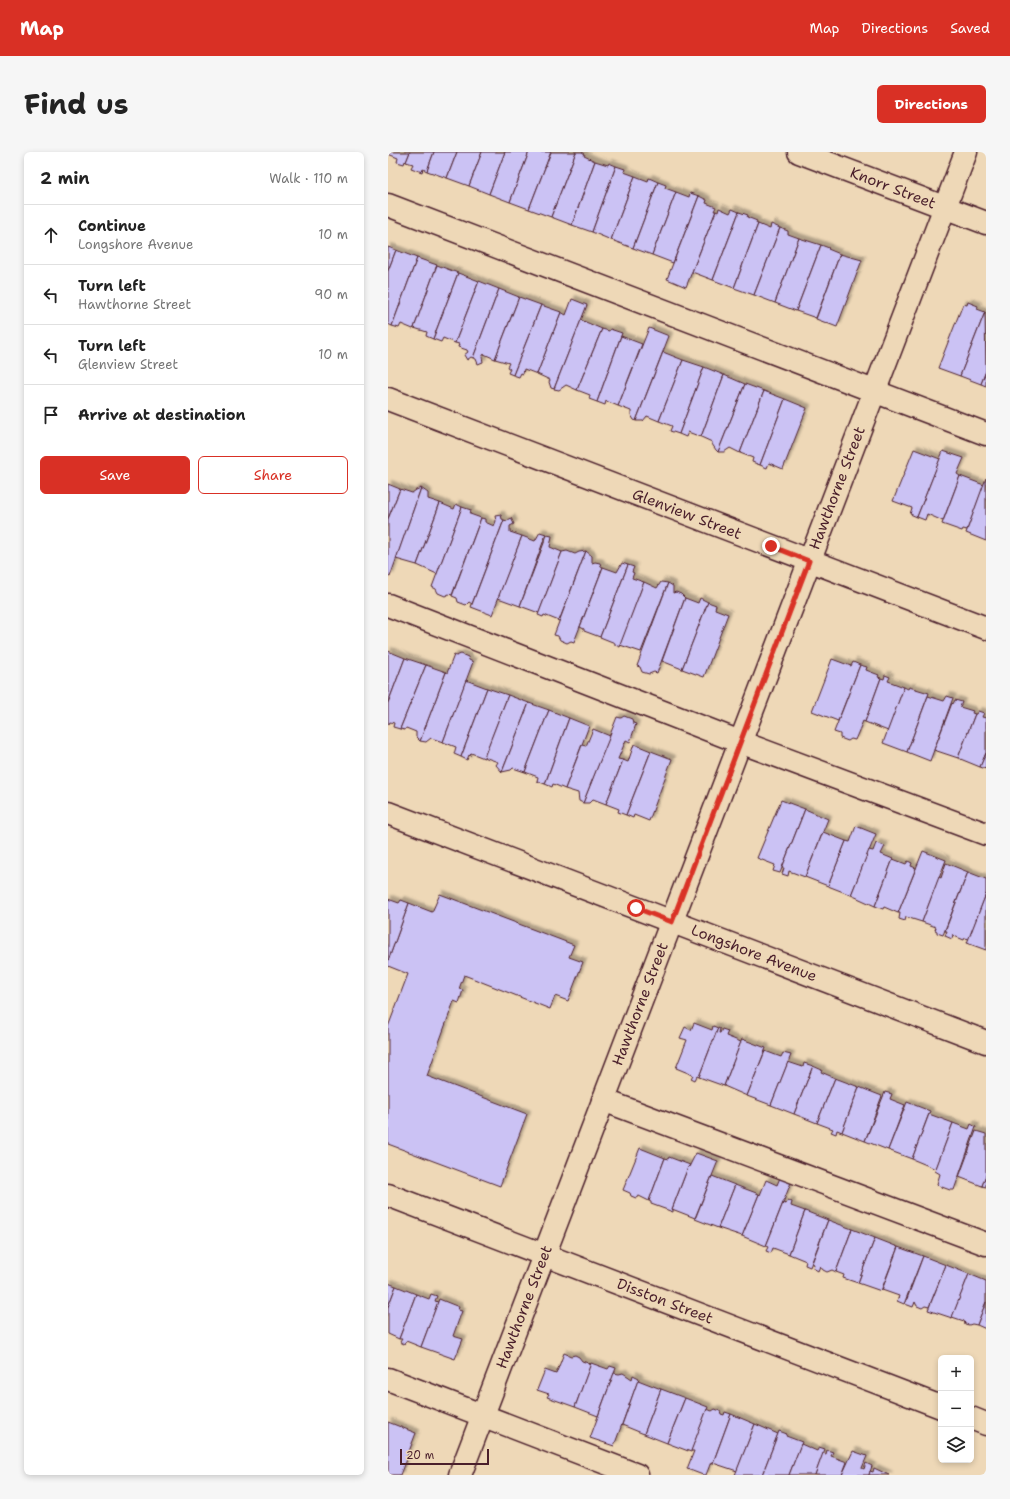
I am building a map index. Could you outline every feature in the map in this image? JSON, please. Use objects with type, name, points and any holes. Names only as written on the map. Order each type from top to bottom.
[{"type":"street","name":"Knorr Street","points":[[799,152],[986,224]]},
{"type":"street","name":"Hawthorne Street","points":[[460,1475],[966,152]]},
{"type":"street","points":[[388,205],[986,434]]},
{"type":"street","name":"Glenview Street","points":[[388,399],[986,628]]},
{"type":"street","points":[[388,605],[740,742],[986,834]]},
{"type":"street","name":"Longshore Avenue","points":[[388,813],[986,1042]]},
{"type":"street","points":[[603,1100],[986,1244]]},
{"type":"street","name":"Disston Street","points":[[388,1195],[938,1406]]},
{"type":"street","points":[[388,1379],[637,1475]]},
{"type":"street","points":[[974,1419],[986,1424]]},
{"type":"building","points":[[389,152],[410,152],[404,164],[397,162],[398,158],[388,154]]},
{"type":"building","points":[[410,152],[434,152],[427,171],[423,169],[422,172],[411,168],[413,164],[406,162]]},
{"type":"building","points":[[434,152],[457,152],[447,178],[427,171]]},
{"type":"building","points":[[457,152],[482,152],[469,186],[447,178]]},
{"type":"building","points":[[482,152],[505,152],[489,194],[469,186]]},
{"type":"building","points":[[505,152],[529,152],[510,202],[489,194]]},
{"type":"building","points":[[529,152],[551,152],[529,209],[510,202]]},
{"type":"building","points":[[551,152],[576,152],[551,217],[529,209]]},
{"type":"building","points":[[576,152],[582,152],[585,154],[584,156],[595,161],[572,225],[551,217]]},
{"type":"building","points":[[595,161],[608,165],[609,163],[616,166],[592,232],[572,225]]},
{"type":"building","points":[[616,166],[625,169],[624,172],[635,176],[611,240],[592,232]]},
{"type":"building","points":[[635,176],[648,181],[649,178],[658,182],[633,248],[611,240]]},
{"type":"building","points":[[658,182],[666,185],[665,188],[676,192],[652,255],[633,248]]},
{"type":"building","points":[[676,192],[689,197],[690,193],[699,196],[673,263],[652,255]]},
{"type":"building","points":[[699,196],[707,200],[706,203],[716,207],[714,211],[716,211],[686,287],[667,279]]},
{"type":"building","points":[[719,208],[730,213],[732,209],[739,212],[713,280],[692,272],[716,211],[718,212]]},
{"type":"building","points":[[739,212],[748,215],[747,217],[757,221],[756,223],[758,224],[734,288],[713,280]]},
{"type":"building","points":[[758,224],[770,229],[771,224],[780,228],[754,295],[734,288]]},
{"type":"building","points":[[780,228],[788,231],[788,234],[799,238],[775,303],[754,295]]},
{"type":"building","points":[[799,238],[821,245],[796,311],[775,303]]},
{"type":"building","points":[[821,245],[840,254],[816,318],[796,311]]},
{"type":"building","points":[[388,247],[396,250],[388,271]]},
{"type":"building","points":[[396,250],[417,258],[392,326],[388,324],[388,271]]},
{"type":"building","points":[[840,254],[862,260],[837,327],[816,319]]},
{"type":"building","points":[[417,258],[437,265],[414,328],[413,329],[401,324],[399,328],[392,326]]},
{"type":"building","points":[[437,265],[458,273],[433,339],[426,336],[427,332],[414,328]]},
{"type":"building","points":[[458,273],[479,281],[455,343],[443,338],[441,342],[433,339]]},
{"type":"building","points":[[479,281],[499,289],[473,358],[471,357],[467,360],[464,355],[468,352],[467,350],[458,347],[459,344],[455,343]]},
{"type":"building","points":[[499,289],[519,297],[495,359],[484,354],[482,357],[483,362],[478,364],[476,359],[473,358]]},
{"type":"building","points":[[519,297],[541,305],[513,375],[508,373],[510,369],[507,367],[509,363],[495,359]]},
{"type":"building","points":[[572,299],[587,305],[554,389],[551,388],[549,382],[550,380],[537,374],[561,312],[566,315]]},
{"type":"building","points":[[968,302],[978,306],[977,309],[985,312],[960,376],[938,368],[963,304],[967,305]]},
{"type":"building","points":[[541,305],[561,312],[537,374],[524,369],[523,374],[521,373],[519,377],[513,375]]},
{"type":"building","points":[[985,312],[986,371],[981,384],[960,376]]},
{"type":"building","points":[[581,320],[602,329],[577,390],[566,385],[559,390],[554,389]]},
{"type":"building","points":[[649,328],[669,336],[636,421],[631,415],[631,411],[618,406]]},
{"type":"building","points":[[602,329],[609,331],[610,329],[622,333],[597,402],[589,399],[590,395],[577,390]]},
{"type":"building","points":[[621,336],[642,344],[618,406],[606,401],[605,405],[597,402]]},
{"type":"building","points":[[663,352],[683,360],[659,421],[647,416],[643,421],[636,421]]},
{"type":"building","points":[[683,360],[704,367],[679,434],[670,431],[672,426],[659,421]]},
{"type":"building","points":[[704,367],[724,375],[701,437],[688,432],[686,437],[679,434]]},
{"type":"building","points":[[986,371],[986,386],[981,384]]},
{"type":"building","points":[[724,375],[745,384],[718,452],[712,442],[701,437]]},
{"type":"building","points":[[745,384],[764,391],[740,453],[730,448],[724,452],[718,452]]},
{"type":"building","points":[[764,391],[785,399],[760,465],[752,462],[753,458],[740,453]]},
{"type":"building","points":[[785,399],[807,408],[783,469],[769,463],[767,468],[760,465]]},
{"type":"building","points":[[914,449],[940,459],[917,517],[910,514],[912,508],[893,501]]},
{"type":"building","points":[[943,451],[964,458],[957,474],[960,476],[943,521],[927,514],[925,520],[917,517]]},
{"type":"building","points":[[960,476],[984,485],[967,530],[963,529],[962,531],[942,524]]},
{"type":"building","points":[[986,478],[986,541],[966,533]]},
{"type":"building","points":[[388,484],[400,489],[388,519]]},
{"type":"building","points":[[421,488],[390,577],[388,576],[388,519],[400,489],[412,493]]},
{"type":"building","points":[[421,488],[428,493],[428,499],[440,503],[417,565],[396,559]]},
{"type":"building","points":[[440,503],[454,509],[456,504],[462,507],[437,574],[417,565]]},
{"type":"building","points":[[462,507],[471,510],[470,514],[481,518],[452,595],[449,594],[445,596],[438,593],[436,589],[432,587]]},
{"type":"building","points":[[501,515],[502,519],[504,520],[472,604],[469,602],[466,605],[458,602],[457,598],[452,596],[481,518],[485,519],[485,522],[494,526],[496,521],[495,516]]},
{"type":"building","points":[[511,518],[514,524],[510,526],[510,532],[522,536],[492,615],[471,607],[504,520],[507,521]]},
{"type":"building","points":[[540,532],[546,534],[520,606],[498,598],[522,536],[535,541]]},
{"type":"building","points":[[547,535],[552,536],[550,547],[562,552],[539,613],[520,606]]},
{"type":"building","points":[[567,551],[575,554],[586,551],[559,621],[544,615],[543,617],[538,615],[562,552]]},
{"type":"building","points":[[586,551],[592,556],[592,563],[600,563],[603,567],[574,642],[571,641],[567,643],[560,640],[558,636],[554,635]]},
{"type":"building","points":[[622,563],[628,565],[600,637],[584,631],[584,629],[580,627],[603,567],[617,572]]},
{"type":"building","points":[[628,565],[634,567],[632,578],[644,582],[620,647],[615,645],[615,643],[600,637]]},
{"type":"building","points":[[644,582],[657,588],[661,582],[668,583],[641,652],[620,645]]},
{"type":"building","points":[[668,583],[673,586],[673,593],[676,592],[681,594],[685,598],[657,673],[654,672],[649,674],[642,672],[640,667],[637,666]]},
{"type":"building","points":[[685,598],[698,603],[700,598],[708,602],[682,669],[662,661]]},
{"type":"building","points":[[708,602],[716,605],[715,609],[728,614],[704,677],[682,669]]},
{"type":"building","points":[[388,651],[405,658],[388,703]]},
{"type":"building","points":[[461,654],[468,657],[469,660],[473,662],[443,742],[431,738],[426,742],[420,741],[454,655],[456,656]]},
{"type":"building","points":[[405,658],[426,665],[400,729],[393,727],[394,723],[390,722],[388,724],[388,703]]},
{"type":"building","points":[[832,659],[851,666],[853,662],[860,665],[838,721],[812,711]]},
{"type":"building","points":[[426,665],[446,672],[420,741],[416,737],[416,732],[406,728],[405,730],[400,729]]},
{"type":"building","points":[[860,665],[867,667],[866,670],[879,675],[878,677],[881,678],[865,722],[863,721],[855,740],[851,739],[848,741],[840,738],[840,734],[834,732]]},
{"type":"building","points":[[885,675],[890,677],[888,681],[904,687],[888,731],[865,722],[881,678],[884,679]]},
{"type":"building","points":[[466,680],[487,688],[461,757],[454,754],[456,747],[443,742]]},
{"type":"building","points":[[904,687],[929,693],[907,752],[883,743]]},
{"type":"building","points":[[487,688],[508,695],[484,758],[471,753],[467,760],[461,757]]},
{"type":"building","points":[[508,695],[529,703],[502,772],[496,765],[498,762],[484,757]]},
{"type":"building","points":[[928,696],[944,701],[947,696],[953,698],[930,761],[907,752]]},
{"type":"building","points":[[955,700],[962,702],[960,707],[973,711],[972,713],[975,714],[958,758],[934,750],[952,703],[953,704]]},
{"type":"building","points":[[529,703],[549,710],[525,772],[513,768],[502,772]]},
{"type":"building","points":[[549,710],[569,718],[545,784],[537,781],[538,777],[525,772]]},
{"type":"building","points":[[978,711],[984,713],[982,717],[986,718],[986,753],[980,767],[958,758],[975,714]]},
{"type":"building","points":[[624,716],[632,719],[633,723],[636,724],[630,742],[626,740],[618,759],[623,760],[606,804],[593,799],[589,803],[583,803],[617,717],[621,718]]},
{"type":"building","points":[[569,718],[589,726],[565,789],[553,784],[552,787],[545,784]]},
{"type":"building","points":[[593,729],[610,736],[583,803],[579,801],[578,793],[565,789],[582,745],[586,746]]},
{"type":"building","points":[[634,744],[651,751],[626,815],[618,812],[619,809],[606,804],[623,760],[628,762]]},
{"type":"building","points":[[651,751],[672,759],[649,821],[634,815],[633,818],[626,815]]},
{"type":"building","points":[[986,753],[986,769],[980,767]]},
{"type":"building","points":[[781,800],[805,809],[780,873],[773,871],[775,865],[757,858]]},
{"type":"building","points":[[805,809],[828,819],[805,877],[789,871],[788,876],[782,874],[784,868],[782,868]]},
{"type":"building","points":[[856,826],[876,834],[851,895],[828,886],[846,841],[850,842]]},
{"type":"building","points":[[823,832],[846,841],[828,886],[805,877]]},
{"type":"building","points":[[876,843],[885,846],[881,854],[893,859],[875,906],[851,895],[869,850],[873,851]]},
{"type":"building","points":[[923,851],[946,860],[922,922],[906,917],[905,921],[899,919],[900,913],[898,913]]},
{"type":"building","points":[[893,859],[906,864],[908,861],[912,863],[911,866],[916,868],[898,913],[884,907],[883,909],[875,906]]},
{"type":"building","points":[[946,863],[968,872],[943,935],[937,933],[935,930],[936,927],[922,922],[939,877],[941,878]]},
{"type":"building","points":[[968,872],[986,879],[986,894],[969,939],[965,938],[964,940],[954,936],[953,934],[952,939],[945,936],[947,931],[945,931]]},
{"type":"building","points":[[440,894],[574,945],[569,957],[583,962],[568,1001],[555,996],[550,1009],[464,975],[459,989],[463,990],[459,1003],[454,1001],[427,1076],[527,1114],[500,1186],[388,1144],[388,1027],[408,974],[388,966],[388,961],[409,903],[432,912]]},
{"type":"building","points":[[986,894],[986,950],[967,943]]},
{"type":"building","points":[[388,899],[399,903],[401,900],[409,903],[388,961]]},
{"type":"building","points":[[694,1023],[712,1030],[713,1026],[718,1028],[699,1077],[697,1076],[695,1080],[691,1078],[693,1075],[676,1068],[687,1040],[680,1038],[685,1027],[691,1030]]},
{"type":"building","points":[[718,1028],[720,1029],[719,1033],[722,1029],[728,1031],[726,1036],[741,1042],[724,1086],[699,1077]]},
{"type":"building","points":[[742,1039],[766,1048],[747,1096],[724,1086]]},
{"type":"building","points":[[765,1051],[781,1057],[783,1053],[791,1055],[771,1105],[747,1096]]},
{"type":"building","points":[[788,1062],[803,1067],[804,1063],[813,1066],[794,1114],[771,1105]]},
{"type":"building","points":[[813,1066],[822,1070],[821,1072],[835,1078],[817,1123],[794,1114]]},
{"type":"building","points":[[835,1078],[859,1087],[842,1132],[837,1130],[836,1134],[831,1132],[833,1129],[817,1123]]},
{"type":"building","points":[[859,1087],[882,1096],[865,1141],[842,1132]]},
{"type":"building","points":[[885,1092],[892,1094],[890,1099],[905,1105],[888,1150],[865,1141]]},
{"type":"building","points":[[907,1102],[930,1111],[912,1159],[888,1150]]},
{"type":"building","points":[[929,1114],[953,1123],[936,1169],[912,1159]]},
{"type":"building","points":[[953,1123],[969,1129],[971,1124],[976,1127],[954,1190],[950,1190],[937,1184],[940,1174],[935,1171]]},
{"type":"building","points":[[976,1131],[986,1134],[986,1175],[982,1186],[959,1177]]},
{"type":"building","points":[[640,1148],[665,1158],[649,1201],[639,1196],[636,1198],[631,1196],[630,1193],[623,1190]]},
{"type":"building","points":[[696,1153],[718,1161],[695,1218],[672,1209],[688,1167]]},
{"type":"building","points":[[669,1157],[690,1165],[672,1209],[673,1212],[651,1204],[649,1201],[665,1158],[668,1159]]},
{"type":"building","points":[[781,1175],[792,1180],[766,1246],[742,1236],[766,1180],[777,1185]]},
{"type":"building","points":[[986,1175],[986,1187],[982,1186]]},
{"type":"building","points":[[712,1176],[735,1185],[718,1228],[695,1219]]},
{"type":"building","points":[[735,1185],[759,1194],[742,1236],[718,1228]]},
{"type":"building","points":[[788,1200],[792,1202],[791,1206],[805,1211],[789,1254],[773,1248],[771,1253],[766,1251],[768,1247],[766,1246],[783,1203],[786,1204]]},
{"type":"building","points":[[805,1211],[828,1220],[810,1267],[805,1265],[806,1261],[789,1254]]},
{"type":"building","points":[[828,1220],[852,1229],[836,1272],[832,1270],[827,1272],[820,1266],[818,1271],[813,1268],[814,1264],[812,1263]]},
{"type":"building","points":[[852,1229],[875,1238],[858,1283],[843,1278],[844,1275],[836,1272]]},
{"type":"building","points":[[875,1238],[898,1247],[881,1291],[858,1283]]},
{"type":"building","points":[[898,1247],[923,1256],[904,1304],[897,1301],[899,1296],[882,1290]]},
{"type":"building","points":[[923,1256],[946,1265],[929,1307],[925,1306],[922,1308],[917,1306],[915,1302],[913,1307],[905,1304]]},
{"type":"building","points":[[946,1265],[969,1274],[952,1318],[928,1310]]},
{"type":"building","points":[[969,1274],[986,1281],[986,1302],[977,1325],[965,1324],[964,1321],[952,1317]]},
{"type":"building","points":[[388,1283],[396,1286],[388,1307]]},
{"type":"building","points":[[396,1286],[416,1294],[399,1339],[388,1334],[388,1307]]},
{"type":"building","points":[[416,1294],[429,1299],[431,1294],[437,1296],[435,1301],[438,1302],[421,1347],[406,1341],[404,1344],[400,1342],[402,1339],[399,1339]]},
{"type":"building","points":[[439,1299],[459,1307],[458,1310],[462,1311],[453,1336],[463,1339],[455,1359],[421,1347]]},
{"type":"building","points":[[986,1302],[986,1329],[977,1325]]},
{"type":"building","points":[[564,1353],[571,1356],[575,1355],[582,1361],[591,1364],[575,1407],[547,1397],[549,1394],[537,1390],[545,1370],[556,1374]]},
{"type":"building","points":[[591,1363],[608,1369],[610,1366],[616,1368],[598,1416],[575,1407]]},
{"type":"building","points":[[614,1373],[623,1373],[632,1379],[633,1375],[639,1378],[614,1446],[590,1438]]},
{"type":"building","points":[[638,1380],[661,1389],[644,1434],[622,1425]]},
{"type":"building","points":[[661,1389],[685,1398],[667,1443],[644,1434]]},
{"type":"building","points":[[685,1398],[708,1407],[691,1452],[667,1443]]},
{"type":"building","points":[[707,1409],[712,1411],[715,1409],[724,1415],[725,1412],[731,1414],[713,1463],[711,1462],[706,1475],[703,1475],[687,1469],[694,1451],[691,1451]]},
{"type":"building","points":[[731,1414],[755,1424],[737,1471],[713,1463]]},
{"type":"building","points":[[388,1422],[416,1433],[400,1475],[388,1475]]},
{"type":"building","points":[[755,1424],[778,1434],[762,1475],[735,1475]]},
{"type":"building","points":[[779,1431],[787,1434],[786,1436],[802,1442],[789,1475],[762,1475]]},
{"type":"building","points":[[801,1444],[817,1451],[819,1447],[825,1449],[815,1475],[789,1475]]},
{"type":"building","points":[[827,1450],[833,1452],[831,1456],[847,1462],[842,1475],[815,1475],[823,1453],[826,1454]]},
{"type":"building","points":[[853,1451],[867,1456],[862,1468],[864,1469],[866,1463],[872,1466],[869,1475],[842,1475]]},
{"type":"building","points":[[874,1468],[889,1475],[869,1475],[870,1471],[873,1472]]},
{"type":"route","points":[[636,908],[672,922],[809,561],[771,546]]}]
